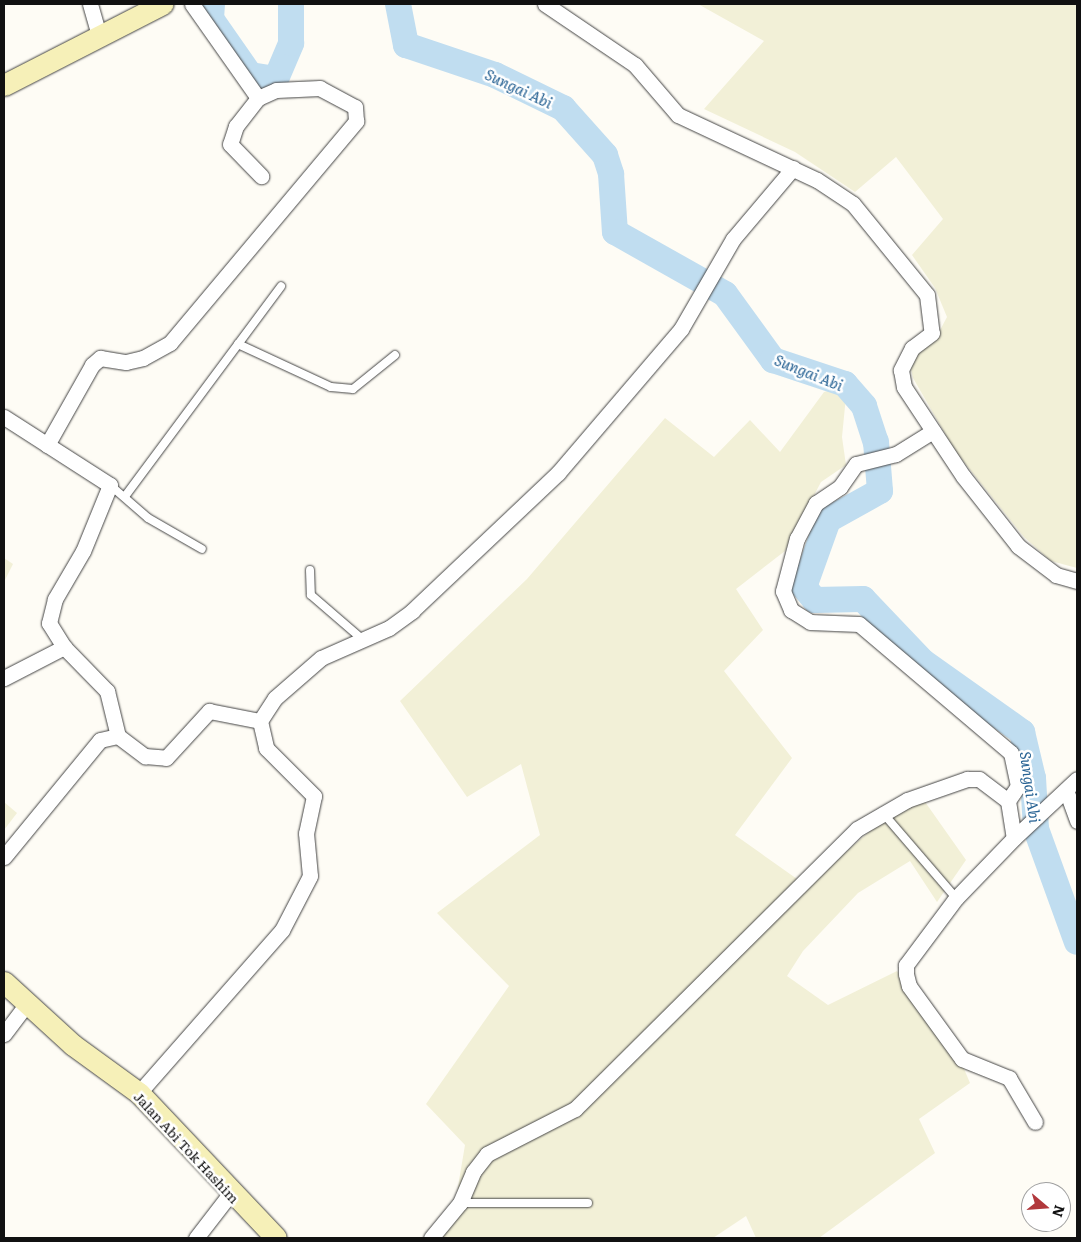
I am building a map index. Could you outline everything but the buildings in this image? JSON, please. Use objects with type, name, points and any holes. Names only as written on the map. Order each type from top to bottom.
[{"type":"main road","points":[[4,85],[162,4]]},
{"type":"main road","name":"Jalan Abi Tok Hashim","points":[[4,982],[27,1004],[139,1093],[230,1194],[276,1238]]},
{"type":"street","points":[[90,4],[99,36]]},
{"type":"street","points":[[192,4],[258,98]]},
{"type":"street","points":[[545,4],[634,65],[678,115],[793,168],[853,204],[927,295],[932,333],[912,348],[901,370],[904,387],[933,432],[1018,546],[1056,575],[1077,582]]},
{"type":"street","points":[[46,445],[92,365],[100,358],[126,362],[144,358],[170,343],[358,114],[355,107],[320,88],[276,90],[258,98],[236,126],[230,144],[241,160],[262,176]]},
{"type":"street","points":[[139,1093],[282,930],[310,876],[306,834],[314,796],[266,748],[260,721],[275,698],[314,664],[362,639],[389,628],[432,594],[558,473],[636,385],[695,308],[730,245],[793,168]]},
{"type":"street","points":[[4,417],[110,485],[84,551],[51,612],[49,623],[64,647],[107,690],[118,736],[145,756],[160,759],[171,754],[209,711],[260,721]]},
{"type":"street","points":[[933,432],[896,454],[856,464],[835,492],[816,503],[802,529],[784,580],[785,600],[798,617],[810,622],[859,624],[1011,753],[1018,786],[1008,800],[1014,838]]},
{"type":"street","points":[[4,678],[64,647]]},
{"type":"street","points":[[4,857],[94,746],[118,736]]},
{"type":"street","points":[[431,1238],[460,1203],[473,1172],[487,1154],[572,1112],[837,848],[882,812],[967,779],[979,779],[1008,800]]},
{"type":"street","points":[[1035,1122],[1016,1085],[962,1059],[909,986],[906,965],[956,898],[1014,838],[1072,784]]},
{"type":"street","points":[[1072,784],[1077,821]]},
{"type":"street","points":[[4,1034],[27,1004]]},
{"type":"street","points":[[196,1238],[230,1194]]},
{"type":"lane","points":[[126,496],[281,286]]},
{"type":"lane","points":[[238,344],[331,388],[353,389],[395,355]]},
{"type":"lane","points":[[110,485],[126,496],[148,518],[202,549]]},
{"type":"lane","points":[[310,570],[311,595],[362,639]]},
{"type":"lane","points":[[882,812],[956,898]]},
{"type":"lane","points":[[460,1203],[588,1203]]},
{"type":"shaded area","points":[[698,4],[1077,4],[1077,568],[1051,561],[1024,537],[955,451],[913,378],[910,365],[914,352],[938,334],[947,317],[935,288],[912,255],[943,219],[896,157],[855,192],[795,152],[704,109],[764,41]]},
{"type":"shaded area","points":[[847,386],[842,437],[846,465],[821,482],[785,551],[736,589],[763,630],[724,671],[792,758],[735,835],[807,886],[895,809],[923,799],[966,860],[937,902],[910,861],[858,893],[803,951],[787,976],[828,1005],[897,971],[929,1019],[951,1038],[970,1083],[919,1119],[935,1153],[819,1238],[756,1238],[746,1216],[713,1238],[438,1238],[453,1216],[465,1145],[426,1104],[509,986],[437,913],[540,835],[521,764],[467,797],[400,701],[527,579],[665,418],[714,457],[750,420],[780,452],[824,392]]},
{"type":"shaded area","points":[[4,558],[13,564],[4,582]]},
{"type":"shaded area","points":[[4,802],[17,813],[4,830]]},
{"type":"waterway","name":"Sungai Abi","points":[[212,4],[211,19],[250,75],[276,79],[291,43],[291,4]]},
{"type":"waterway","name":"Sungai Abi","points":[[398,4],[406,45],[495,75],[563,108],[605,155],[611,174],[615,232],[725,294],[773,360],[845,384],[864,406],[876,442],[880,491],[828,520],[804,587],[815,600],[863,599],[922,661],[1022,732],[1033,778],[1036,829],[1077,942]]}]
